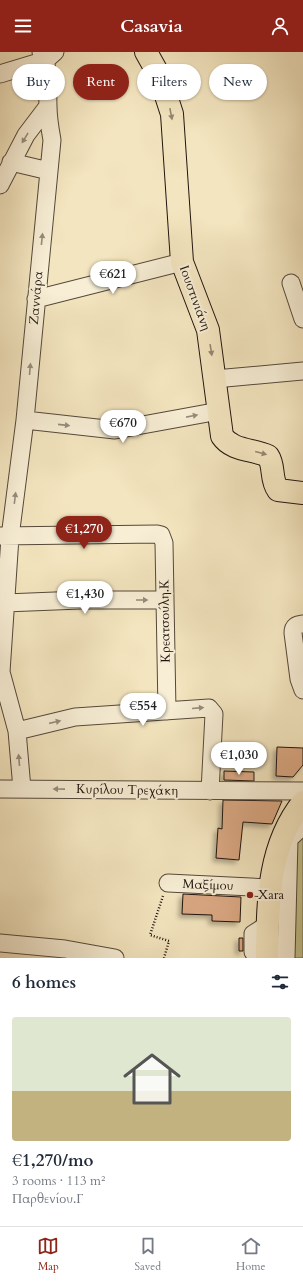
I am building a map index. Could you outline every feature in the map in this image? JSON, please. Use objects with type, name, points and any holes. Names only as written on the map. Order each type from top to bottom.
[{"type":"main road","name":"Ιουστινιάνη","points":[[146,52],[160,77],[172,114],[182,262],[208,330],[222,436],[231,445],[268,456],[271,460],[272,477],[278,490],[303,493]]},
{"type":"main road","points":[[267,958],[269,888],[281,841],[290,822],[303,802]]},
{"type":"street","points":[[0,74],[47,55]]},
{"type":"street","name":"Ζαννάρα","points":[[22,789],[17,731],[1,673],[5,603],[5,536],[25,420],[52,140],[48,106],[49,82],[47,55]]},
{"type":"street","points":[[0,185],[26,135],[48,106]]},
{"type":"street","points":[[11,162],[49,171]]},
{"type":"street","points":[[36,299],[182,262]]},
{"type":"street","points":[[291,283],[303,319]]},
{"type":"street","points":[[215,379],[303,371]]},
{"type":"street","points":[[25,420],[115,430],[218,411]]},
{"type":"street","name":"Κρεατσούλη.Κ","points":[[5,536],[161,535],[164,543],[167,711]]},
{"type":"street","points":[[5,603],[80,600],[165,600]]},
{"type":"street","points":[[298,629],[302,682]]},
{"type":"street","points":[[17,731],[75,717],[206,708],[214,714],[210,791]]},
{"type":"street","name":"Κυρίλου Τρεχάκη","points":[[0,789],[303,791]]},
{"type":"street","points":[[286,958],[289,839],[303,826]]},
{"type":"street","name":"Μαξίμου","points":[[168,883],[269,888]]},
{"type":"street","points":[[261,958],[253,952],[253,934],[267,925]]},
{"type":"street","points":[[0,944],[54,953],[115,958]]},
{"type":"path","name":"Μαξίμου","points":[[164,958],[169,941],[150,935],[168,883]]},
{"type":"shaded area","points":[[303,819],[303,958],[277,958],[289,839]]},
{"type":"building","points":[[277,747],[303,748],[303,765],[293,777],[276,776]]},
{"type":"building","points":[[224,771],[254,772],[254,781],[224,780]]},
{"type":"building","points":[[223,800],[282,801],[272,824],[243,822],[239,860],[216,858],[218,828],[222,829]]},
{"type":"building","points":[[183,894],[241,897],[240,922],[212,921],[212,915],[182,914]]},
{"type":"building","points":[[239,938],[243,938],[243,951],[239,951]]},
{"type":"place","name":"Xara","points":[[250,895]]}]
